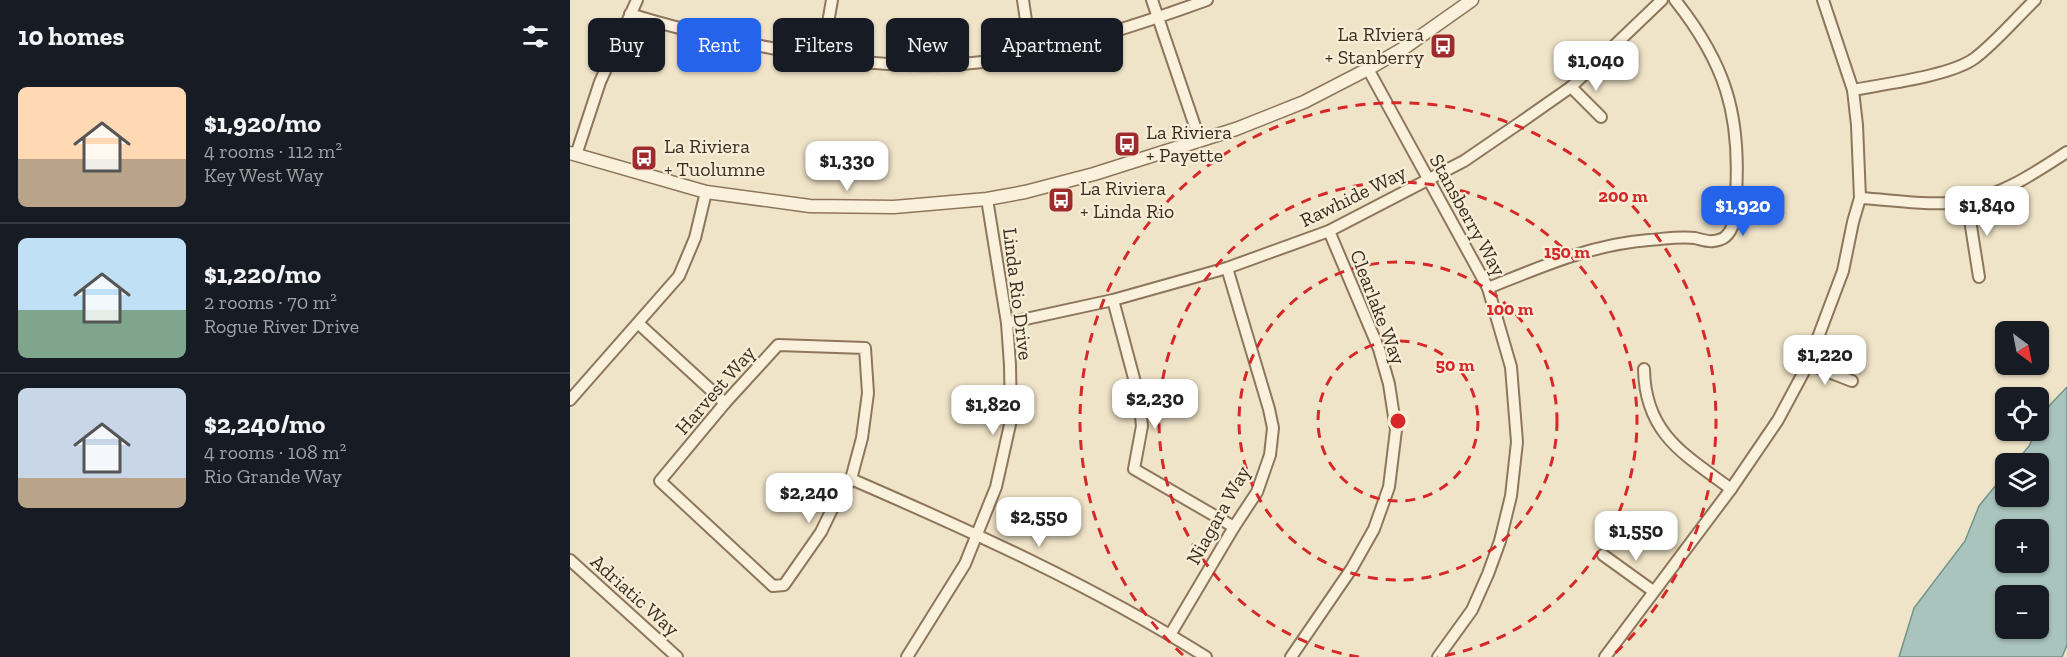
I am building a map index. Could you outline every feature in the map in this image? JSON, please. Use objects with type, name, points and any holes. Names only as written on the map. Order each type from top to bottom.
[{"type":"street","points":[[637,0],[600,82],[573,154],[706,192],[810,206],[894,207],[987,199],[1025,192],[1094,174],[1236,129],[1304,102],[1368,69],[1429,32],[1472,0]]},
{"type":"street","points":[[829,18],[832,0]]},
{"type":"street","points":[[1023,0],[1026,18]]},
{"type":"street","points":[[1152,0],[1200,141]]},
{"type":"street","points":[[1123,27],[1207,0]]},
{"type":"street","name":"Rawhide Way","points":[[1007,323],[1113,300],[1227,268],[1329,231],[1464,161],[1570,87],[1662,0]]},
{"type":"street","points":[[1488,288],[1548,263],[1605,247],[1666,239],[1718,240],[1725,238],[1734,225],[1737,143],[1730,99],[1713,56],[1697,28],[1675,0]]},
{"type":"street","points":[[1605,657],[1731,489],[1778,420],[1808,364],[1843,271],[1860,198],[1853,90],[1823,0]]},
{"type":"street","points":[[1853,90],[1958,67],[1974,59],[2027,3]]},
{"type":"street","points":[[630,14],[712,37],[773,48]]},
{"type":"street","points":[[874,64],[921,66],[981,61]]},
{"type":"street","name":"Stansberry Way","points":[[1368,69],[1488,288],[1510,367],[1515,408],[1517,442],[1511,496],[1500,541],[1472,610],[1438,657]]},
{"type":"street","points":[[1570,87],[1601,117]]},
{"type":"street","points":[[1860,198],[1930,203],[1967,201],[2019,182],[2067,152]]},
{"type":"street","points":[[570,400],[679,276],[695,237],[706,192]]},
{"type":"street","name":"Linda Rio Drive","points":[[906,657],[965,564],[996,488],[1011,420],[1007,323],[987,199]]},
{"type":"street","points":[[1967,201],[1979,277]]},
{"type":"street","name":"Clearlake Way","points":[[1291,657],[1352,568],[1374,529],[1389,487],[1396,430],[1389,384],[1379,350],[1329,231]]},
{"type":"street","name":"Niagara Way","points":[[1170,635],[1257,492],[1270,455],[1273,428],[1269,409],[1227,268]]},
{"type":"street","points":[[1113,300],[1139,397],[1142,426],[1134,469],[1234,527]]},
{"type":"street","points":[[639,324],[725,403]]},
{"type":"street","name":"Harvest Way","points":[[778,345],[865,348],[868,393],[862,438],[851,479],[802,562],[784,585],[773,586],[660,481],[725,403],[778,345]]},
{"type":"street","points":[[1808,364],[1852,381]]},
{"type":"street","points":[[1644,369],[1644,390],[1660,430],[1675,447],[1731,489]]},
{"type":"street","points":[[851,479],[978,534],[1076,582],[1206,657]]},
{"type":"street","points":[[1603,555],[1653,591]]},
{"type":"street","name":"Adriatic Way","points":[[570,560],[677,657]]},
{"type":"water","points":[[2067,387],[2067,645],[2062,657],[1899,657],[1914,608],[1965,541],[1979,506],[1995,486],[1995,507],[2049,507],[2049,453],[2023,453],[2032,441],[2049,441],[2049,406]]},
{"type":"place","name":"La RIviera + Stanberry","points":[[1443,46]]},
{"type":"place","name":"La Riviera + Payette","points":[[1127,144]]},
{"type":"place","name":"La Riviera + Tuolumne","points":[[644,158]]},
{"type":"place","name":"La Riviera + Linda Rio","points":[[1061,200]]}]
